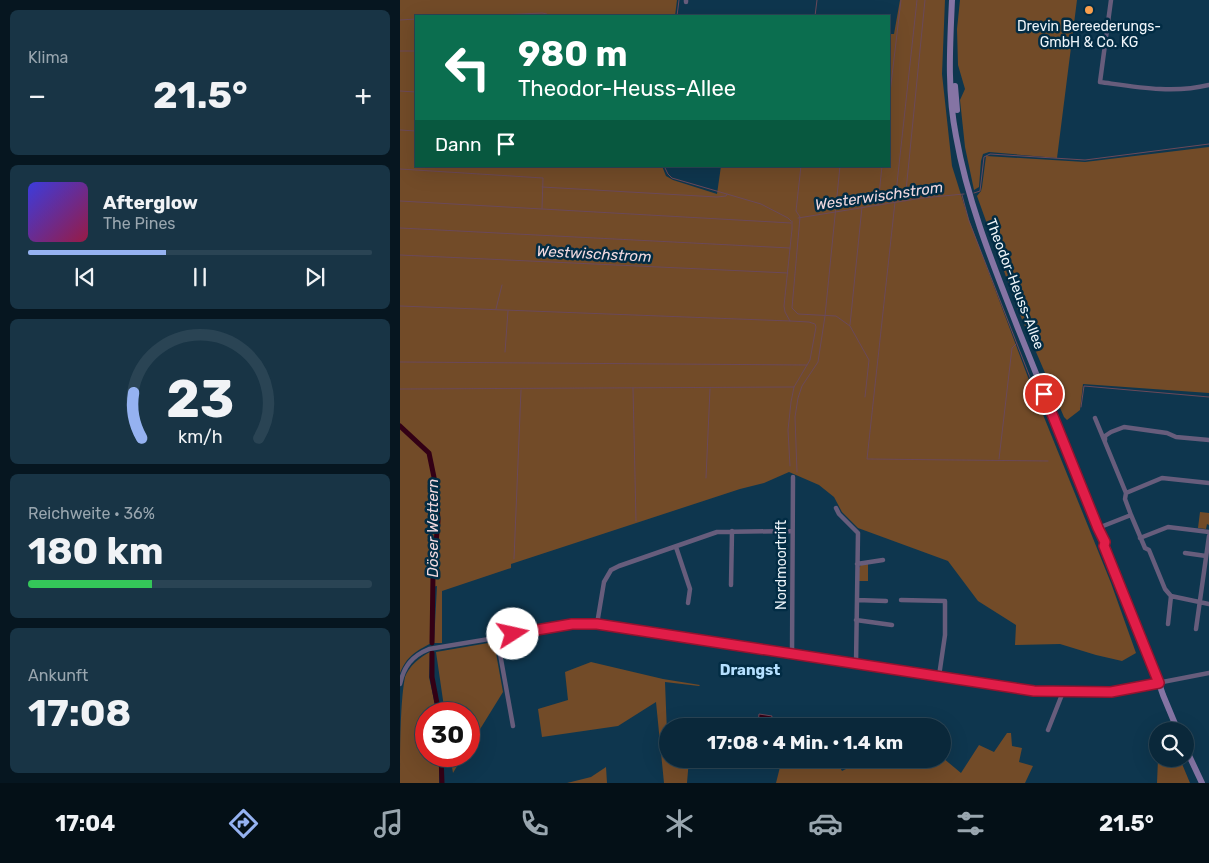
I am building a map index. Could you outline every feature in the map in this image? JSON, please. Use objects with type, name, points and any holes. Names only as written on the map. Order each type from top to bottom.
[{"type":"street","name":"Theodor-Heuss-Allee","points":[[953,0],[953,87],[961,157],[971,199],[989,254],[1174,722]]},
{"type":"street","points":[[1111,0],[1100,82],[1157,89],[1209,85]]},
{"type":"street","points":[[1095,418],[1126,492],[1125,499],[1140,538],[1145,548],[1149,550],[1164,589],[1171,596],[1209,604]]},
{"type":"street","points":[[1105,440],[1105,436],[1124,427],[1167,433],[1176,437],[1209,440]]},
{"type":"street","name":"Nordmoortrift","points":[[792,654],[793,477]]},
{"type":"street","points":[[1126,492],[1162,478],[1209,483]]},
{"type":"street","points":[[836,508],[858,533],[856,664]]},
{"type":"street","points":[[1098,529],[1131,515]]},
{"type":"street","points":[[1140,538],[1168,527],[1209,532]]},
{"type":"street","points":[[731,585],[732,531]]},
{"type":"street","points":[[597,624],[604,582],[611,570],[717,532],[792,531]]},
{"type":"street","points":[[1196,629],[1209,536]]},
{"type":"street","points":[[676,547],[690,589],[688,603]]},
{"type":"street","points":[[1186,553],[1206,556]]},
{"type":"street","points":[[857,564],[883,560]]},
{"type":"street","points":[[1168,624],[1171,596]]},
{"type":"street","points":[[856,600],[886,601]]},
{"type":"street","points":[[901,600],[945,601],[945,635],[939,676]]},
{"type":"street","points":[[856,620],[892,625]]},
{"type":"street","points":[[400,681],[411,659],[415,655],[432,648],[572,624],[597,624],[1034,691],[1111,692],[1209,673]]},
{"type":"street","points":[[497,637],[513,726]]},
{"type":"street","points":[[1048,730],[1063,692]]},
{"type":"street","points":[[1194,766],[1202,783]]},
{"type":"shaded area","points":[[400,0],[677,0],[675,15],[415,15],[415,167],[662,167],[666,176],[673,180],[717,194],[721,167],[890,167],[890,34],[894,34],[900,0],[945,0],[942,74],[952,166],[968,217],[1029,380],[1111,583],[1136,653],[1122,661],[1060,644],[1015,645],[1016,625],[978,601],[948,561],[858,528],[842,512],[834,497],[819,485],[789,472],[764,483],[740,489],[511,564],[511,568],[442,591],[442,643],[434,643],[437,586],[432,587],[431,643],[412,655],[400,673]]},
{"type":"shaded area","points":[[960,0],[1077,0],[1057,158],[989,152],[983,154],[979,187],[974,190],[965,147],[960,100],[965,89],[958,65],[957,29]]},
{"type":"shaded area","points":[[1209,147],[1209,393],[1083,384],[1080,410],[1067,420],[1064,417],[1018,310],[977,196],[982,187],[986,156],[1085,162]]},
{"type":"shaded area","points":[[1200,512],[1209,513],[1209,525],[1207,524],[1206,529],[1198,528]]},
{"type":"shaded area","points":[[868,563],[868,581],[859,581],[859,568],[861,565]]},
{"type":"shaded area","points":[[494,642],[503,692],[480,729],[480,702],[443,702],[436,652]]},
{"type":"shaded area","points":[[430,652],[429,677],[434,702],[415,702],[415,767],[439,767],[439,783],[400,783],[403,688],[409,669],[422,656]]},
{"type":"shaded area","points":[[591,662],[663,679],[700,685],[665,682],[666,718],[659,718],[659,732],[656,702],[618,726],[542,737],[538,709],[568,700],[565,672]]},
{"type":"shaded area","points":[[759,714],[772,716],[772,718],[759,718]]},
{"type":"shaded area","points":[[1007,733],[1011,733],[1012,746],[1022,748],[1019,762],[1033,766],[1025,783],[776,783],[780,768],[840,768],[842,771],[850,768],[951,768],[951,765],[961,773],[979,745],[994,752]]},
{"type":"shaded area","points":[[606,767],[607,783],[567,783],[591,777]]},
{"type":"shaded area","points":[[1158,767],[1183,767],[1190,783],[1157,783]]},
{"type":"shaded area","points":[[663,768],[688,768],[687,783],[664,783]]},
{"type":"waterway","points":[[677,15],[679,0]]},
{"type":"waterway","points":[[815,15],[817,0]]},
{"type":"waterway","points":[[890,93],[901,0]]},
{"type":"waterway","points":[[917,0],[867,459],[1048,461]]},
{"type":"waterway","points":[[905,201],[925,0]]},
{"type":"waterway","points":[[499,15],[542,13],[547,15]]},
{"type":"waterway","points":[[400,20],[415,19]]},
{"type":"waterway","points":[[400,51],[415,51]]},
{"type":"waterway","points":[[400,91],[415,92]]},
{"type":"waterway","points":[[400,130],[415,131]]},
{"type":"waterway","name":"Westerwischstrom","points":[[974,193],[980,191],[984,157],[990,154],[1085,160],[1209,144]]},
{"type":"waterway","points":[[664,167],[672,178],[761,204],[791,221]]},
{"type":"waterway","points":[[801,167],[796,211],[800,217],[792,308],[798,314],[836,316],[850,326],[869,360],[865,397]]},
{"type":"waterway","points":[[797,472],[795,417],[802,386],[818,362],[825,316],[840,167]]},
{"type":"waterway","points":[[878,205],[882,167]]},
{"type":"waterway","points":[[400,169],[543,178],[542,209]]},
{"type":"waterway","points":[[542,187],[717,197],[726,196],[727,194]]},
{"type":"waterway","name":"Westerwischstrom","points":[[798,218],[922,198],[964,194]]},
{"type":"waterway","points":[[962,195],[969,221],[1040,403]]},
{"type":"waterway","points":[[400,201],[791,223]]},
{"type":"waterway","points":[[850,325],[862,207]]},
{"type":"waterway","points":[[790,466],[788,430],[791,402],[794,387],[810,360],[816,327],[815,324],[809,322],[790,321],[785,312],[792,221]]},
{"type":"waterway","points":[[400,228],[790,248]]},
{"type":"waterway","name":"Westwischstrom","points":[[400,255],[788,273]]},
{"type":"waterway","points":[[496,309],[502,285]]},
{"type":"waterway","points":[[400,306],[790,321]]},
{"type":"waterway","points":[[505,352],[508,311]]},
{"type":"waterway","points":[[999,459],[1012,348],[1016,344]]},
{"type":"waterway","points":[[400,362],[807,365]]},
{"type":"waterway","points":[[1081,407],[1084,386],[1209,397]]},
{"type":"waterway","points":[[400,389],[794,387]]},
{"type":"waterway","points":[[633,388],[636,521]]},
{"type":"waterway","points":[[706,478],[710,389]]},
{"type":"waterway","points":[[514,559],[521,390]]},
{"type":"waterway","name":"Döser Wettern","points":[[400,426],[429,453],[436,487],[438,521],[433,575],[432,643]]},
{"type":"waterway","name":"Döser Wettern","points":[[432,653],[432,677],[437,702]]},
{"type":"waterway","name":"Döser Wettern","points":[[441,767],[442,783]]},
{"type":"place","name":"Drevin Bereederungs- GmbH & Co. KG","points":[[1089,10]]},
{"type":"district","name":"Drangst","points":[[750,670]]},
{"type":"route","points":[[513,634],[572,624],[597,624],[1034,691],[1111,692],[1159,683],[1146,646],[1104,546],[1105,542],[1101,532],[1098,530],[1044,394]]}]
